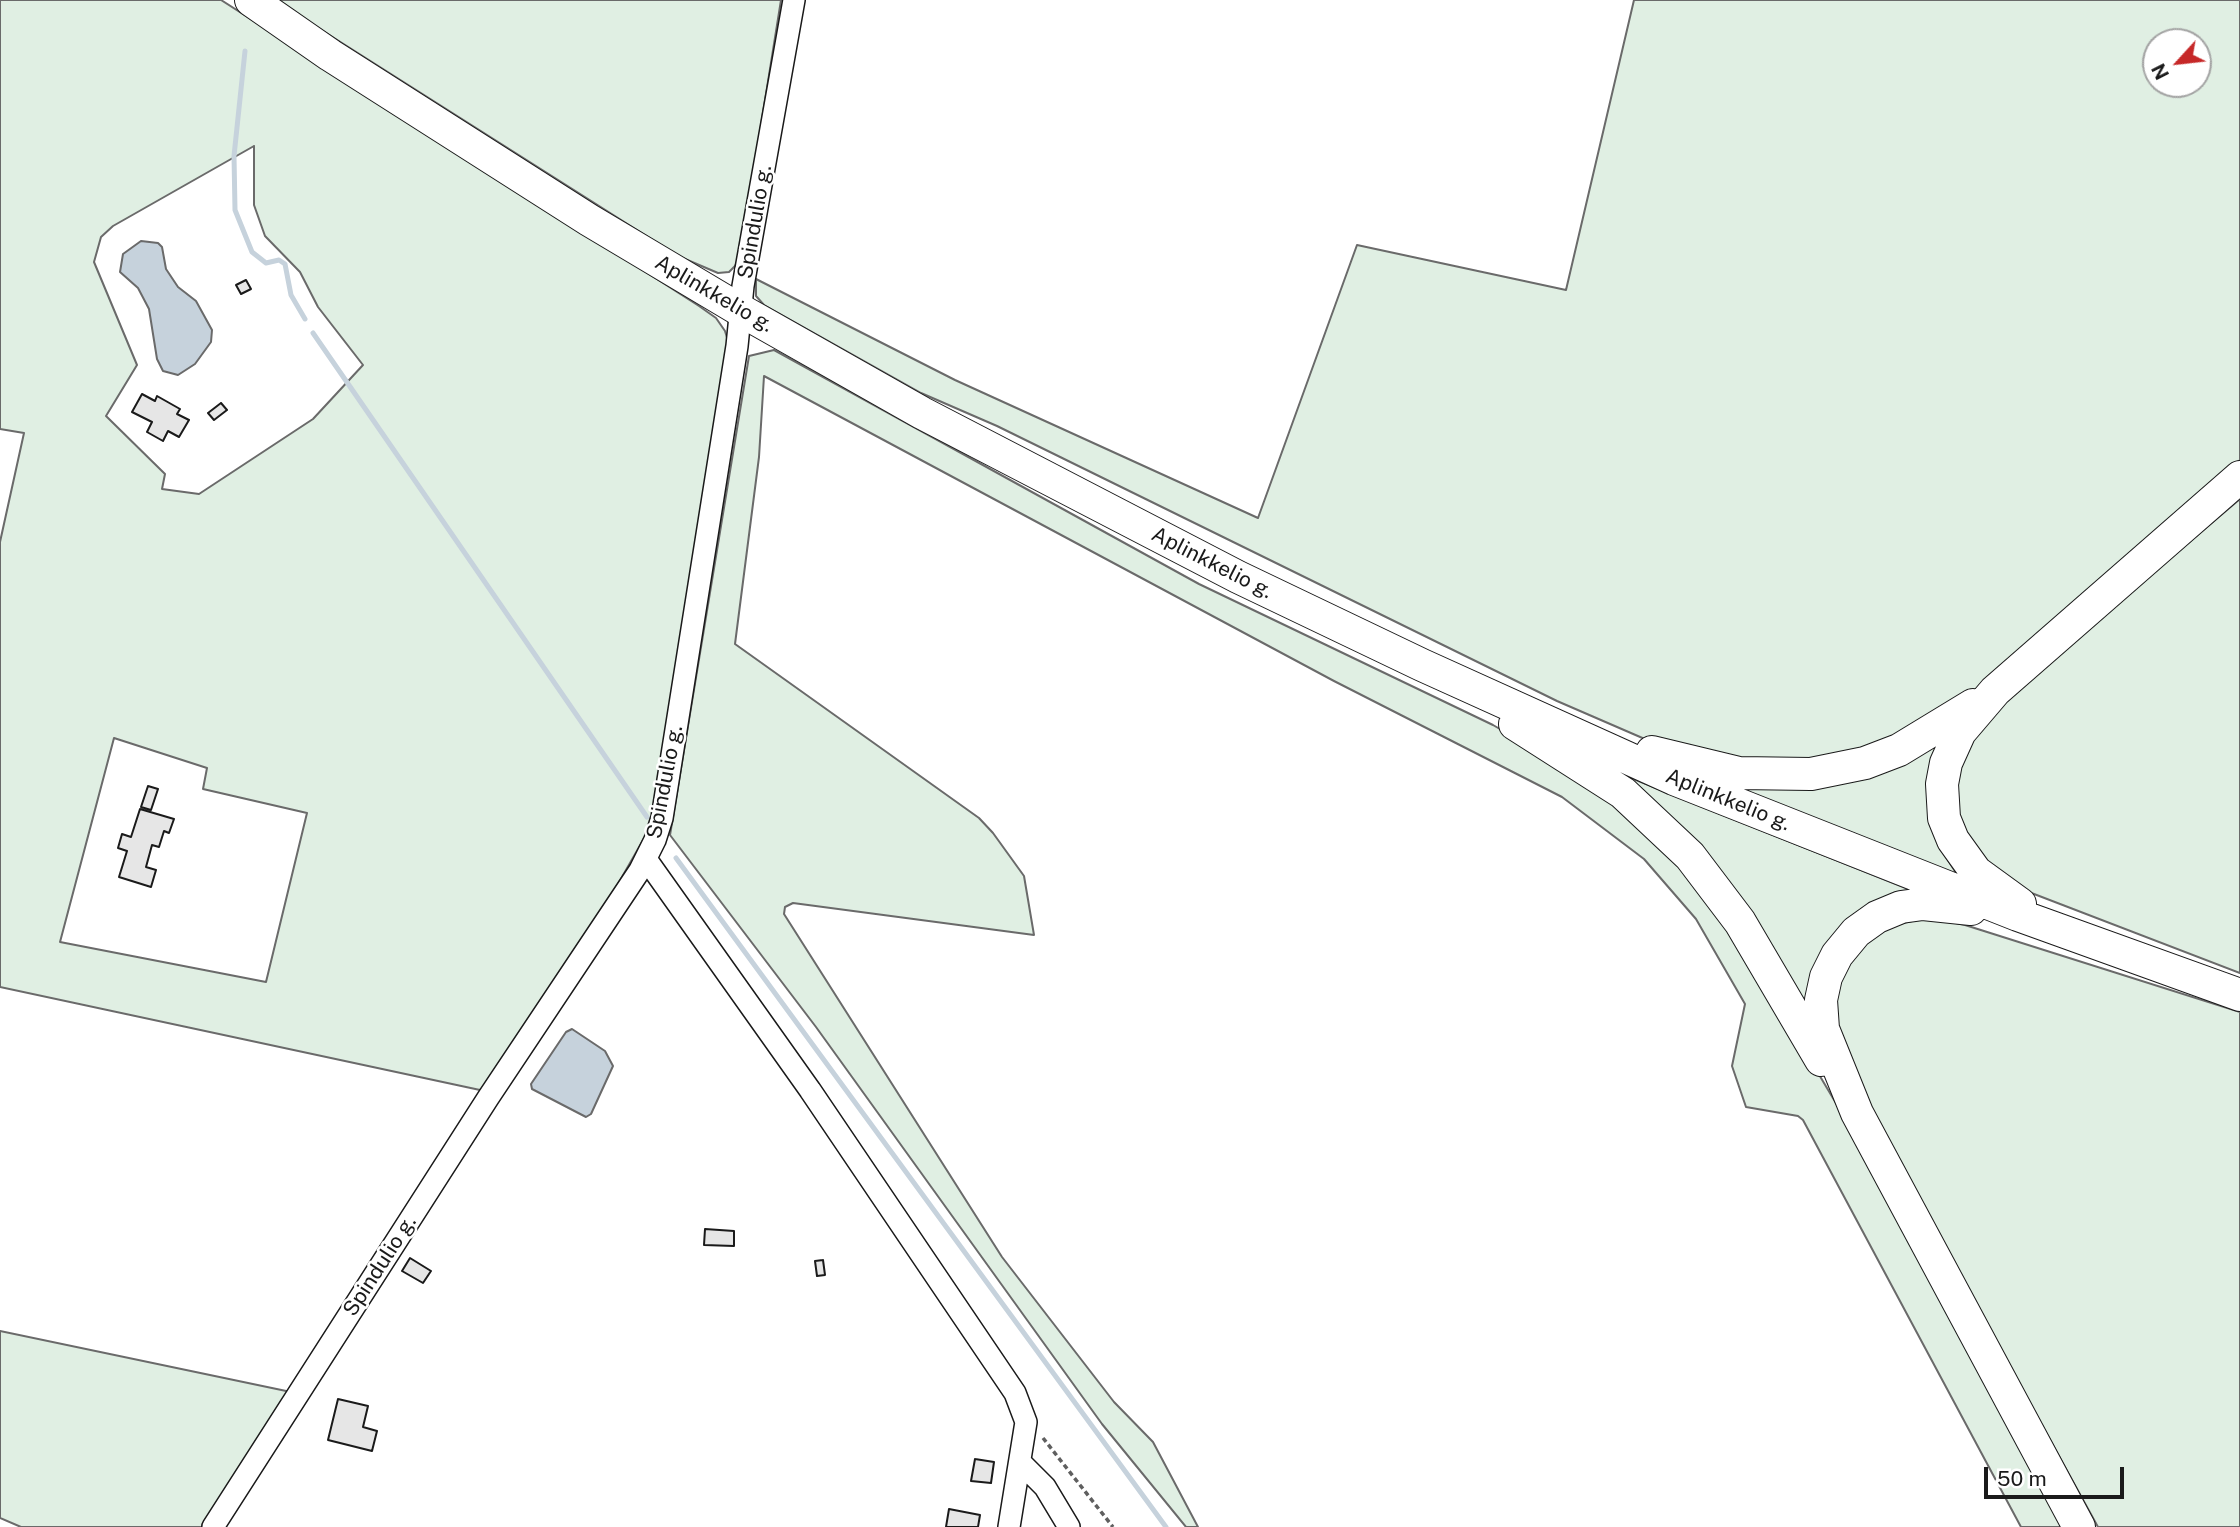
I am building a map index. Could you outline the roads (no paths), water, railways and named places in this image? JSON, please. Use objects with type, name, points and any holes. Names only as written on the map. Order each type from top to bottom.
[{"type":"highway","name":"Aplinkkelio g.","points":[[251,0],[330,55],[589,220],[740,310],[1050,481],[1238,577],[1422,666],[1674,779],[2018,915],[2240,995]]},
{"type":"highway","points":[[2052,927],[1976,872],[1952,840],[1944,818],[1942,785],[1946,763],[1960,732],[1995,691],[2240,477]]},
{"type":"highway","points":[[1422,666],[1613,787],[1667,832],[1715,886],[1740,922],[1857,1113],[2079,1527]]},
{"type":"highway","points":[[1578,734],[1739,773],[1811,775],[1853,766],[1899,750],[1995,691]]},
{"type":"highway","points":[[1857,1113],[1823,1030],[1821,1000],[1826,977],[1837,955],[1856,932],[1877,917],[1901,908],[1945,905],[2018,915]]},
{"type":"highway","points":[[2041,1452],[2087,1527]]},
{"type":"street","name":"Spindulio g.","points":[[213,1527],[488,1098],[646,859],[662,818],[737,346],[740,310],[794,0]]},
{"type":"street","points":[[646,859],[810,1090],[1015,1393],[1026,1422],[1009,1527]]},
{"type":"street","points":[[1021,1463],[1045,1487],[1069,1527]]},
{"type":"waterway","points":[[245,51],[234,156],[235,210],[252,252],[266,263],[279,260],[285,264],[291,295],[305,319]]},
{"type":"waterway","points":[[313,333],[647,817]]},
{"type":"waterway","points":[[676,858],[1166,1527]]}]
